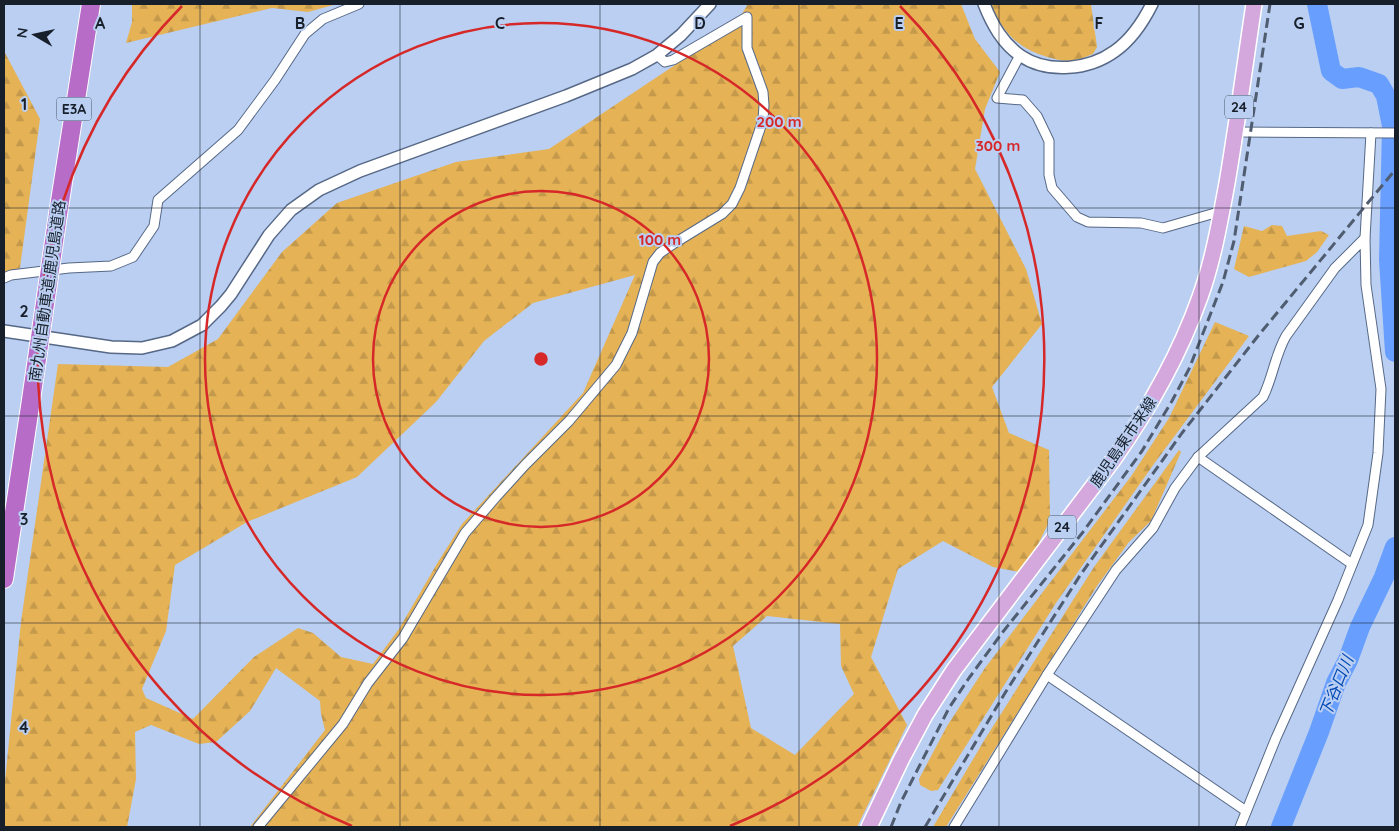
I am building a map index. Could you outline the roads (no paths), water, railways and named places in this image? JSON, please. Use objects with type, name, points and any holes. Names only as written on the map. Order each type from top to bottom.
[{"type":"highway","name":"南九州自動車道;鹿児島道路","points":[[4,578],[91,4]]},
{"type":"main road","name":"鹿児島東市来線","points":[[869,827],[925,715],[954,670],[1135,430],[1167,374],[1200,296],[1213,250],[1236,132],[1254,4]]},
{"type":"street","points":[[4,278],[11,275],[69,268],[111,266],[133,256],[154,226],[158,200],[238,130],[275,80],[305,34],[323,19],[359,4]]},
{"type":"street","points":[[4,331],[111,347],[142,348],[172,341],[202,325],[221,306],[231,294],[269,235],[291,210],[319,190],[360,171],[602,82],[632,69],[657,55],[681,35],[710,4]]},
{"type":"street","points":[[984,4],[997,31],[1020,55],[1038,64],[1070,68],[1090,64],[1114,52],[1142,23],[1152,4]]},
{"type":"street","points":[[258,827],[343,724],[368,683],[403,638],[464,533],[525,465],[569,421],[616,365],[632,333],[653,262],[660,253],[722,214],[732,204],[740,188],[763,120],[763,92],[747,48],[747,17],[673,60],[665,62],[657,55]]},
{"type":"street","points":[[1020,55],[997,98],[1023,100],[1037,116],[1049,141],[1049,175],[1052,188],[1077,217],[1088,222],[1141,223],[1163,228],[1222,211]]},
{"type":"street","points":[[1236,132],[1395,133]]},
{"type":"street","points":[[1240,827],[1276,738],[1361,546],[1368,525],[1378,453],[1381,389],[1366,286],[1365,238],[1374,133]]},
{"type":"street","points":[[954,827],[1047,675],[1116,570],[1154,528],[1175,488],[1198,457],[1263,397],[1269,385],[1279,348],[1286,336],[1334,268],[1365,238]]},
{"type":"street","points":[[1198,457],[1352,564]]},
{"type":"street","points":[[1047,675],[1246,812]]},
{"type":"waterway","name":"下谷口川","points":[[1317,4],[1331,71],[1342,79],[1359,77],[1379,84],[1386,96],[1392,126],[1389,260],[1395,352]]},
{"type":"waterway","name":"下谷口川","points":[[1281,827],[1319,732],[1336,683],[1348,660],[1360,627],[1384,577],[1395,547]]},
{"type":"railway","points":[[891,827],[901,802],[949,708],[1002,633],[1083,532],[1142,451],[1189,369],[1223,282],[1234,241],[1270,4]]},
{"type":"railway","points":[[925,827],[1005,693],[1081,574],[1182,433],[1258,336],[1395,170]]}]
